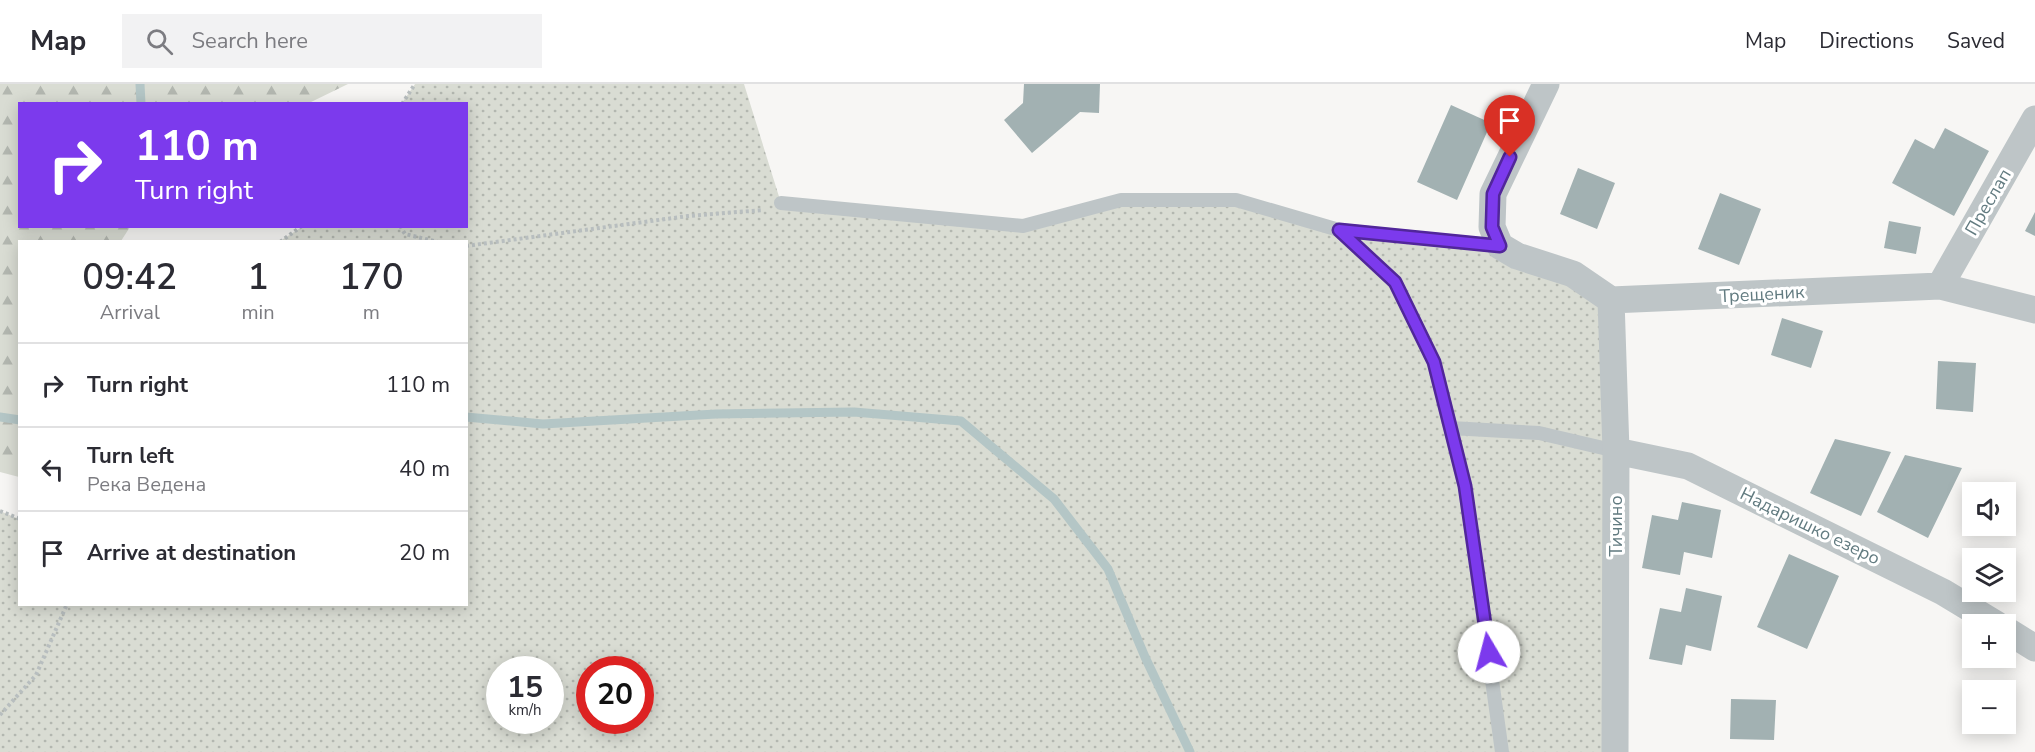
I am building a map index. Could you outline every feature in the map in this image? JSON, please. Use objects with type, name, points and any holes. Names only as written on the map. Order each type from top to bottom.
[{"type":"street","points":[[1545,84],[1493,194],[1492,227],[1500,246],[1517,256],[1573,274],[1611,300]]},
{"type":"street","name":"Преслап","points":[[1940,286],[2035,119]]},
{"type":"street","name":"Трещеник","points":[[1611,300],[1940,286],[2035,310]]},
{"type":"street","name":"Тичино","points":[[1611,300],[1616,452],[1616,752]]},
{"type":"street","name":"Надаришко езеро","points":[[1616,452],[1688,466],[1943,592],[1979,614]]},
{"type":"street","points":[[2016,636],[2035,648]]},
{"type":"lane","points":[[781,203],[1023,226],[1121,200],[1236,200],[1339,230],[1500,246]]},
{"type":"lane","points":[[1339,230],[1395,282],[1434,362],[1465,486],[1502,752]]},
{"type":"lane","points":[[1451,428],[1539,433],[1616,452]]},
{"type":"path","points":[[403,102],[415,84]]},
{"type":"path","points":[[468,246],[687,216],[764,210],[781,203]]},
{"type":"path","points":[[283,240],[299,228]]},
{"type":"path","points":[[401,228],[405,234],[430,240]]},
{"type":"path","points":[[0,511],[18,518]]},
{"type":"path","points":[[0,715],[36,675],[67,606]]},
{"type":"green space","points":[[0,84],[348,84],[311,102],[18,102],[18,228],[129,228],[122,240],[18,240],[18,477],[0,472]]},
{"type":"green space","points":[[415,84],[744,84],[781,203],[1023,226],[1121,200],[1236,200],[1339,230],[1500,246],[1611,300],[1615,752],[0,752],[0,511],[18,519],[18,606],[468,606],[468,240],[282,240],[300,228],[468,228],[468,102],[403,102]]},
{"type":"building","points":[[1024,84],[1100,84],[1099,113],[1080,112],[1032,153],[1004,120],[1023,103]]},
{"type":"building","points":[[1451,105],[1491,123],[1457,200],[1417,182]]},
{"type":"building","points":[[1945,128],[1989,151],[1954,216],[1892,183],[1915,139],[1934,149]]},
{"type":"building","points":[[1578,168],[1615,183],[1597,229],[1560,214]]},
{"type":"building","points":[[1720,193],[1761,209],[1739,265],[1698,249]]},
{"type":"building","points":[[2035,212],[2035,236],[2025,231]]},
{"type":"building","points":[[1889,221],[1921,227],[1916,254],[1884,248]]},
{"type":"building","points":[[1782,318],[1823,331],[1811,368],[1771,355]]},
{"type":"building","points":[[1938,361],[1976,363],[1973,412],[1936,409]]},
{"type":"building","points":[[1835,439],[1891,452],[1861,516],[1810,493]]},
{"type":"building","points":[[1905,455],[1962,468],[1928,538],[1877,512]]},
{"type":"building","points":[[1682,502],[1721,510],[1712,558],[1684,552],[1680,575],[1642,568],[1652,515],[1678,520]]},
{"type":"building","points":[[1789,554],[1839,576],[1807,649],[1757,627]]},
{"type":"building","points":[[1686,588],[1722,596],[1711,651],[1686,645],[1682,665],[1649,659],[1660,608],[1681,612]]},
{"type":"building","points":[[1731,699],[1776,700],[1774,740],[1730,739]]},
{"type":"waterway","points":[[140,84],[141,102]]},
{"type":"waterway","points":[[468,417],[543,424],[716,414],[854,412],[961,421],[1054,499],[1108,569],[1145,657],[1190,752]]},
{"type":"waterway","points":[[0,417],[18,420]]},
{"type":"route","points":[[1489,652],[1465,486],[1434,362],[1395,282],[1339,230],[1500,246],[1492,227],[1493,194],[1510,157]]}]
